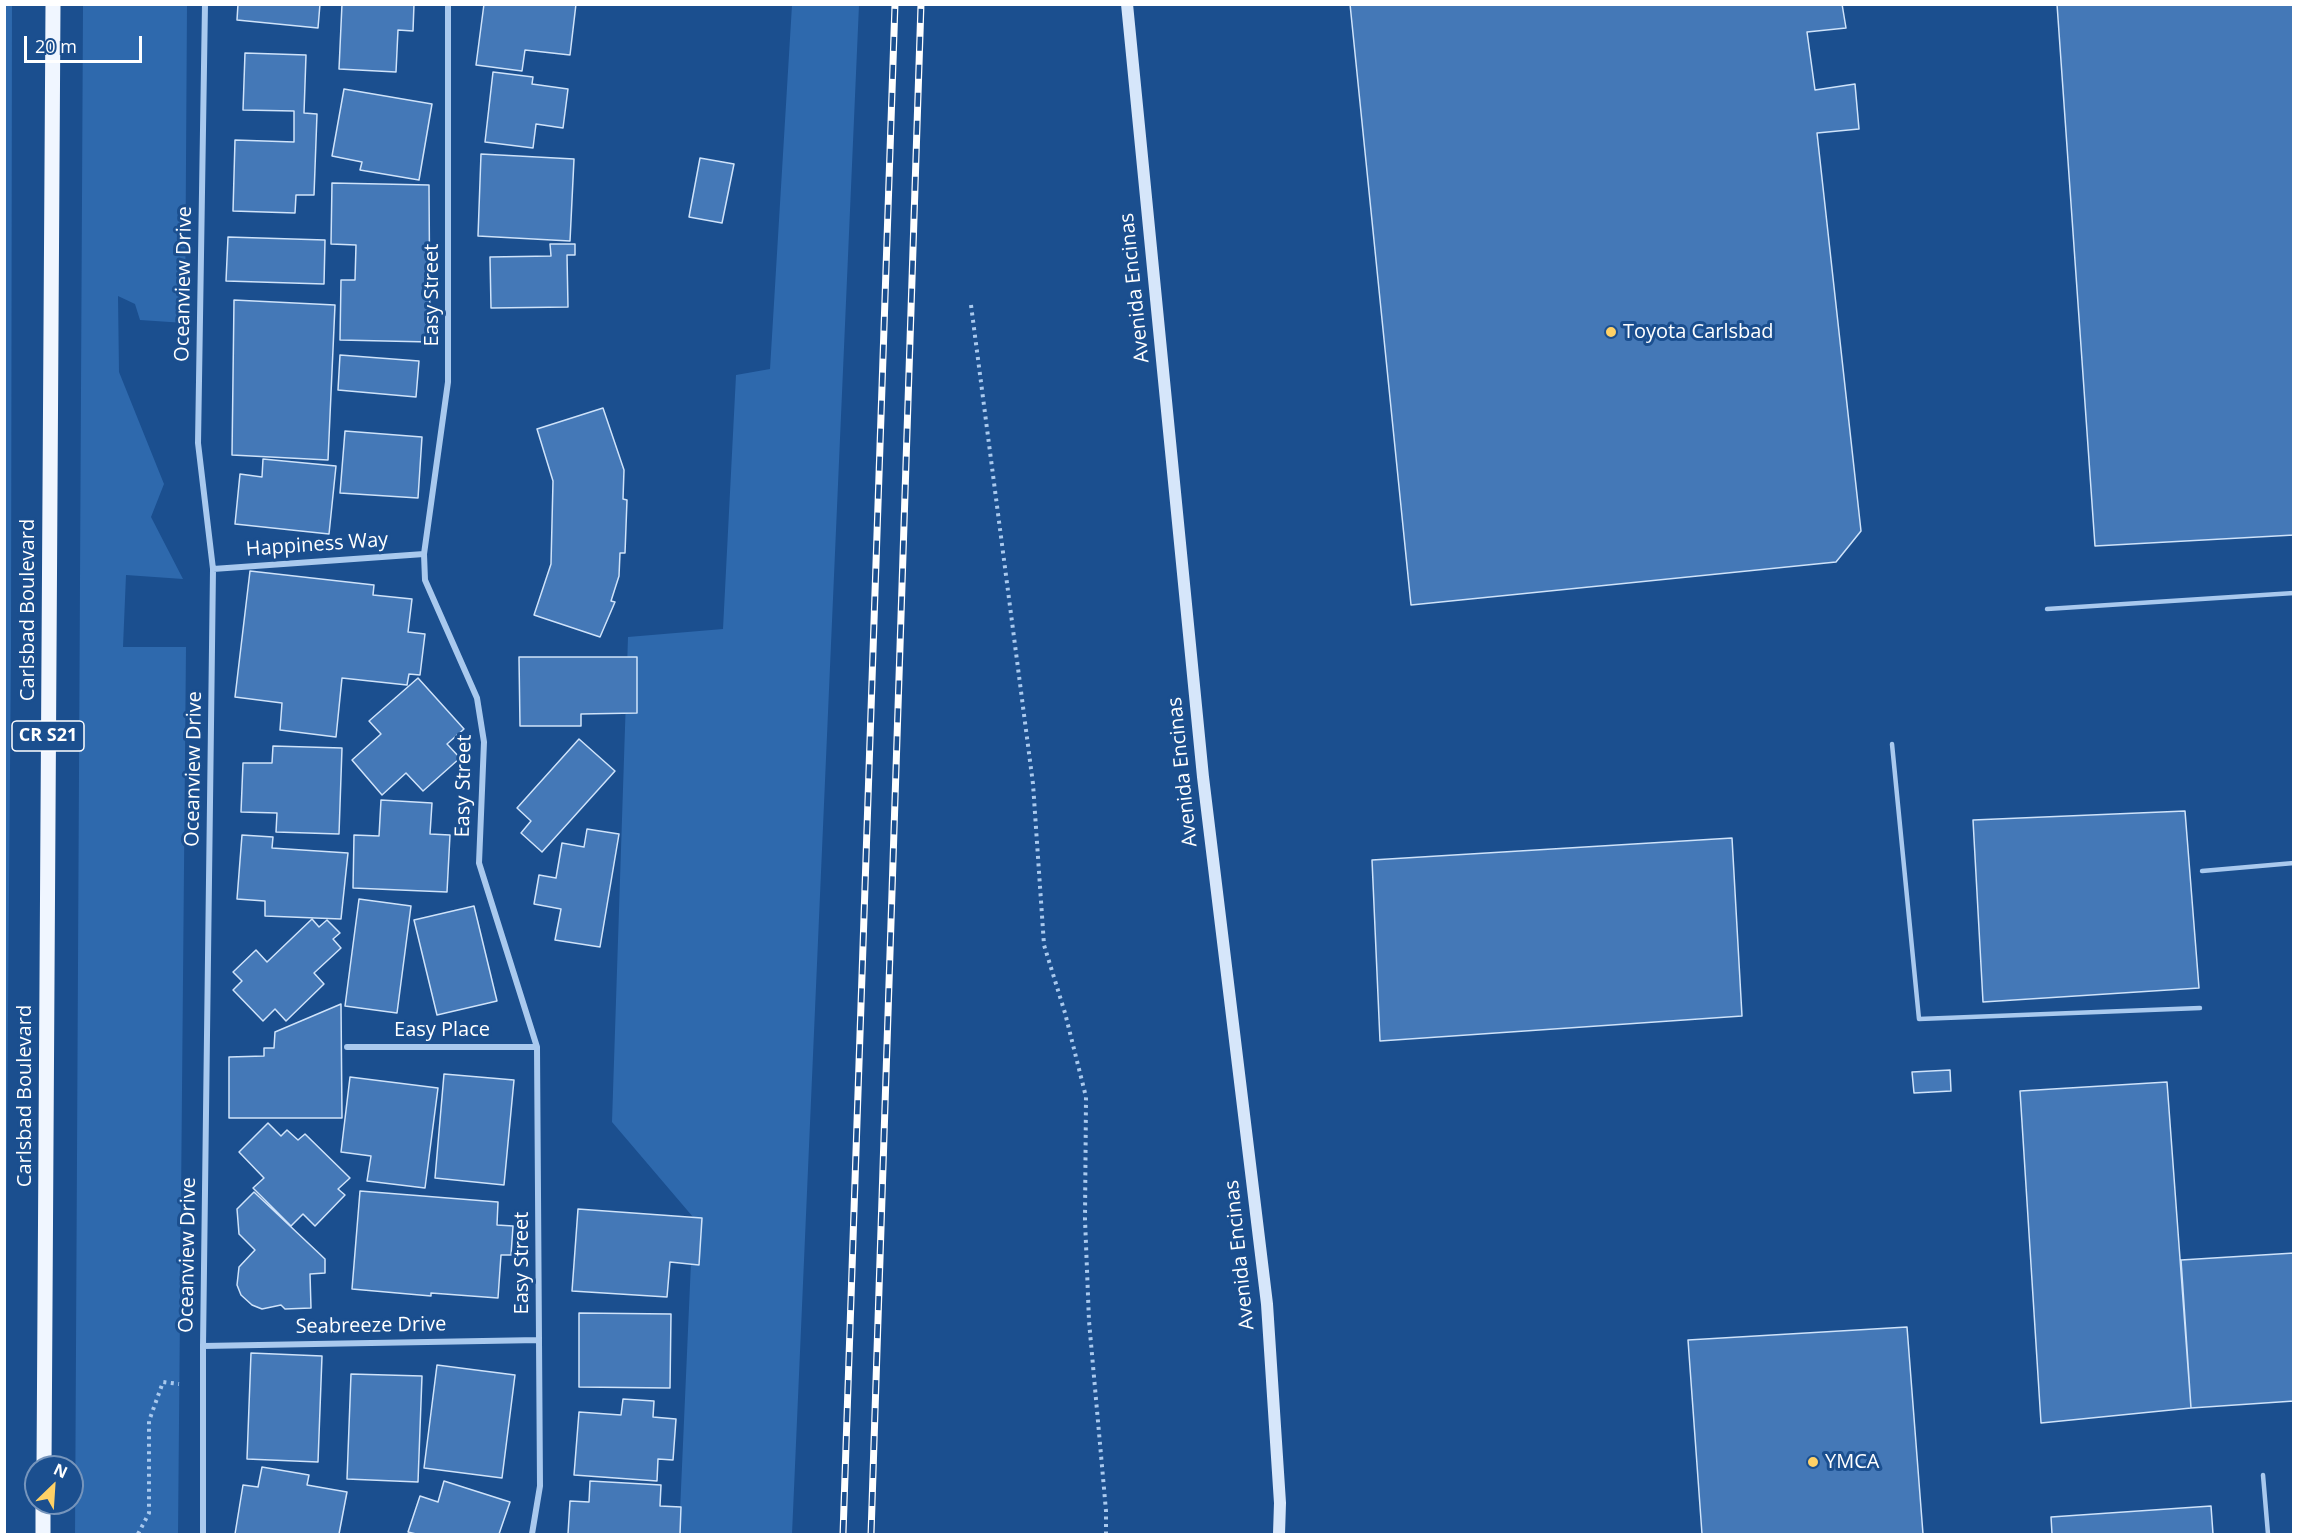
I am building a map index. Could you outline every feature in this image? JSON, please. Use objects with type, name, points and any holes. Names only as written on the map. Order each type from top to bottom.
[{"type":"main road","name":"Carlsbad Boulevard","points":[[44,1455],[53,4]]},
{"type":"main road","points":[[43,1534],[44,1515]]},
{"type":"street","name":"Oceanview Drive","points":[[203,1534],[203,1346],[213,569],[198,443],[205,4]]},
{"type":"street","name":"Easy Street","points":[[448,4],[448,382],[424,555],[426,580],[477,698],[484,742],[479,863],[537,1047],[540,1486],[532,1534]]},
{"type":"street","name":"Avenida Encinas","points":[[1127,4],[1202,766],[1267,1304],[1280,1503],[1279,1534]]},
{"type":"street","name":"Happiness Way","points":[[213,569],[424,555]]},
{"type":"street","name":"Easy Place","points":[[347,1047],[537,1047]]},
{"type":"street","name":"Seabreeze Drive","points":[[203,1346],[539,1340]]},
{"type":"lane","points":[[2047,609],[2294,593]]},
{"type":"lane","points":[[1892,744],[1919,1019],[2200,1008]]},
{"type":"lane","points":[[2202,871],[2294,863]]},
{"type":"lane","points":[[2263,1475],[2268,1534]]},
{"type":"path","points":[[971,305],[1031,773],[1044,945],[1065,1013],[1086,1097],[1085,1219],[1089,1322],[1106,1511],[1106,1534]]},
{"type":"path","points":[[138,1534],[149,1513],[149,1421],[163,1382],[203,1386]]},
{"type":"shaded area","points":[[12,4],[11,648],[5,1382],[4,5]]},
{"type":"shaded area","points":[[83,5],[187,5],[185,323],[140,320],[135,304],[118,296],[119,372],[164,484],[151,517],[183,579],[126,575],[123,647],[186,647],[178,1534],[75,1534],[75,1515],[84,1515],[84,1455],[75,1455]]},
{"type":"shaded area","points":[[792,5],[859,5],[792,1534],[679,1534],[693,1217],[612,1122],[628,637],[723,629],[736,375],[770,369]]},
{"type":"building","points":[[238,4],[320,4],[318,28],[237,20]]},
{"type":"building","points":[[342,4],[414,4],[413,31],[398,30],[396,72],[339,69]]},
{"type":"building","points":[[484,4],[576,4],[570,55],[525,50],[522,71],[476,65]]},
{"type":"building","name":"Toyota Carlsbad","points":[[1350,4],[1842,4],[1846,28],[1807,32],[1815,90],[1855,84],[1859,129],[1817,133],[1861,531],[1836,562],[1411,605]]},
{"type":"building","points":[[2057,4],[2294,4],[2294,535],[2095,546]]},
{"type":"building","points":[[245,53],[306,55],[304,113],[317,114],[314,195],[296,195],[295,213],[233,211],[235,140],[294,142],[294,111],[243,110]]},
{"type":"building","points":[[493,72],[533,77],[532,84],[568,89],[563,128],[536,124],[533,148],[485,142]]},
{"type":"building","points":[[344,89],[432,104],[419,180],[360,170],[362,162],[332,156]]},
{"type":"building","points":[[481,154],[574,159],[570,241],[478,236]]},
{"type":"building","points":[[700,158],[734,164],[722,223],[689,217]]},
{"type":"building","points":[[332,183],[429,185],[430,342],[340,340],[341,280],[355,280],[356,245],[331,244]]},
{"type":"building","points":[[228,237],[325,240],[324,284],[226,281]]},
{"type":"building","points":[[550,244],[575,244],[575,255],[567,255],[568,307],[491,308],[490,257],[551,256]]},
{"type":"building","points":[[234,300],[335,305],[328,460],[232,455]]},
{"type":"building","points":[[340,355],[419,361],[416,397],[338,390]]},
{"type":"building","points":[[603,408],[624,470],[623,499],[627,500],[625,553],[620,553],[619,576],[611,601],[615,602],[600,637],[534,615],[551,564],[553,481],[537,429]]},
{"type":"building","points":[[345,431],[422,437],[418,498],[340,493]]},
{"type":"building","points":[[263,459],[336,466],[329,534],[235,524],[240,474],[262,477]]},
{"type":"building","points":[[250,571],[374,585],[373,595],[412,599],[408,632],[425,634],[420,675],[409,674],[407,685],[342,678],[336,737],[280,730],[282,703],[235,697]]},
{"type":"building","points":[[519,657],[637,657],[637,713],[581,714],[581,726],[520,726]]},
{"type":"building","points":[[418,678],[464,729],[447,744],[460,758],[423,791],[406,773],[382,795],[352,760],[381,734],[369,721]]},
{"type":"building","points":[[579,739],[615,771],[542,852],[521,833],[531,821],[517,808]]},
{"type":"building","points":[[273,746],[342,748],[339,834],[276,832],[277,813],[241,812],[243,763],[272,763]]},
{"type":"building","points":[[381,800],[432,803],[430,834],[450,835],[447,892],[353,888],[354,835],[379,836]]},
{"type":"building","points":[[2185,811],[2199,988],[1983,1002],[1973,820]]},
{"type":"building","points":[[587,829],[619,834],[600,947],[555,940],[561,909],[534,904],[539,875],[556,878],[562,843],[584,847]]},
{"type":"building","points":[[242,835],[273,837],[272,848],[348,853],[341,919],[265,916],[265,901],[237,899]]},
{"type":"building","points":[[1732,838],[1742,1016],[1380,1041],[1372,860]]},
{"type":"building","points":[[359,899],[411,906],[397,1013],[345,1006]]},
{"type":"building","points":[[474,906],[497,1001],[437,1015],[414,920]]},
{"type":"building","points":[[312,919],[319,927],[327,920],[340,933],[333,939],[341,948],[314,973],[324,984],[286,1021],[275,1009],[263,1021],[233,990],[242,981],[233,972],[256,950],[267,962]]},
{"type":"building","points":[[341,1004],[342,1118],[229,1118],[229,1057],[264,1056],[264,1048],[274,1048],[275,1032]]},
{"type":"building","points":[[1950,1070],[1951,1091],[1914,1093],[1912,1072]]},
{"type":"building","points":[[444,1074],[514,1080],[504,1185],[435,1178]]},
{"type":"building","points":[[350,1077],[438,1088],[425,1188],[367,1181],[371,1156],[341,1152]]},
{"type":"building","points":[[2167,1082],[2191,1408],[2041,1423],[2020,1091]]},
{"type":"building","points":[[268,1123],[281,1136],[287,1130],[298,1140],[305,1134],[350,1178],[338,1189],[345,1195],[315,1226],[303,1214],[291,1226],[253,1188],[264,1178],[239,1152]]},
{"type":"building","points":[[360,1191],[498,1202],[497,1225],[513,1226],[511,1255],[501,1255],[498,1298],[431,1293],[431,1296],[352,1289]]},
{"type":"building","points":[[254,1192],[325,1259],[325,1273],[310,1274],[311,1308],[285,1309],[281,1305],[262,1309],[252,1305],[241,1295],[237,1285],[239,1267],[255,1250],[239,1234],[237,1209]]},
{"type":"building","points":[[578,1209],[702,1218],[699,1265],[670,1262],[667,1297],[572,1291]]},
{"type":"building","points":[[2294,1253],[2294,1401],[2191,1408],[2181,1260]]},
{"type":"building","points":[[579,1313],[671,1314],[670,1388],[579,1387]]},
{"type":"building","points":[[1907,1327],[1923,1534],[1702,1534],[1688,1340]]},
{"type":"building","points":[[251,1353],[322,1356],[318,1462],[247,1459]]},
{"type":"building","points":[[437,1365],[515,1375],[502,1478],[424,1468]]},
{"type":"building","points":[[351,1374],[422,1376],[418,1482],[347,1479]]},
{"type":"building","points":[[623,1399],[654,1401],[653,1417],[676,1419],[673,1460],[658,1459],[657,1481],[574,1475],[579,1412],[621,1415]]},
{"type":"building","points":[[262,1467],[309,1475],[307,1485],[347,1492],[339,1534],[235,1534],[243,1485],[258,1487]]},
{"type":"building","points":[[444,1481],[510,1502],[499,1534],[416,1534],[408,1532],[420,1496],[438,1502]]},
{"type":"building","points":[[590,1481],[661,1485],[660,1506],[681,1507],[680,1534],[568,1534],[570,1501],[589,1502]]},
{"type":"building","points":[[2211,1506],[2213,1534],[2052,1534],[2051,1517]]},
{"type":"railway","points":[[843,1534],[895,4]]},
{"type":"railway","points":[[871,1534],[921,4]]},
{"type":"place","name":"Toyota Carlsbad","points":[[1611,332]]},
{"type":"place","name":"YMCA","points":[[1813,1462]]}]
